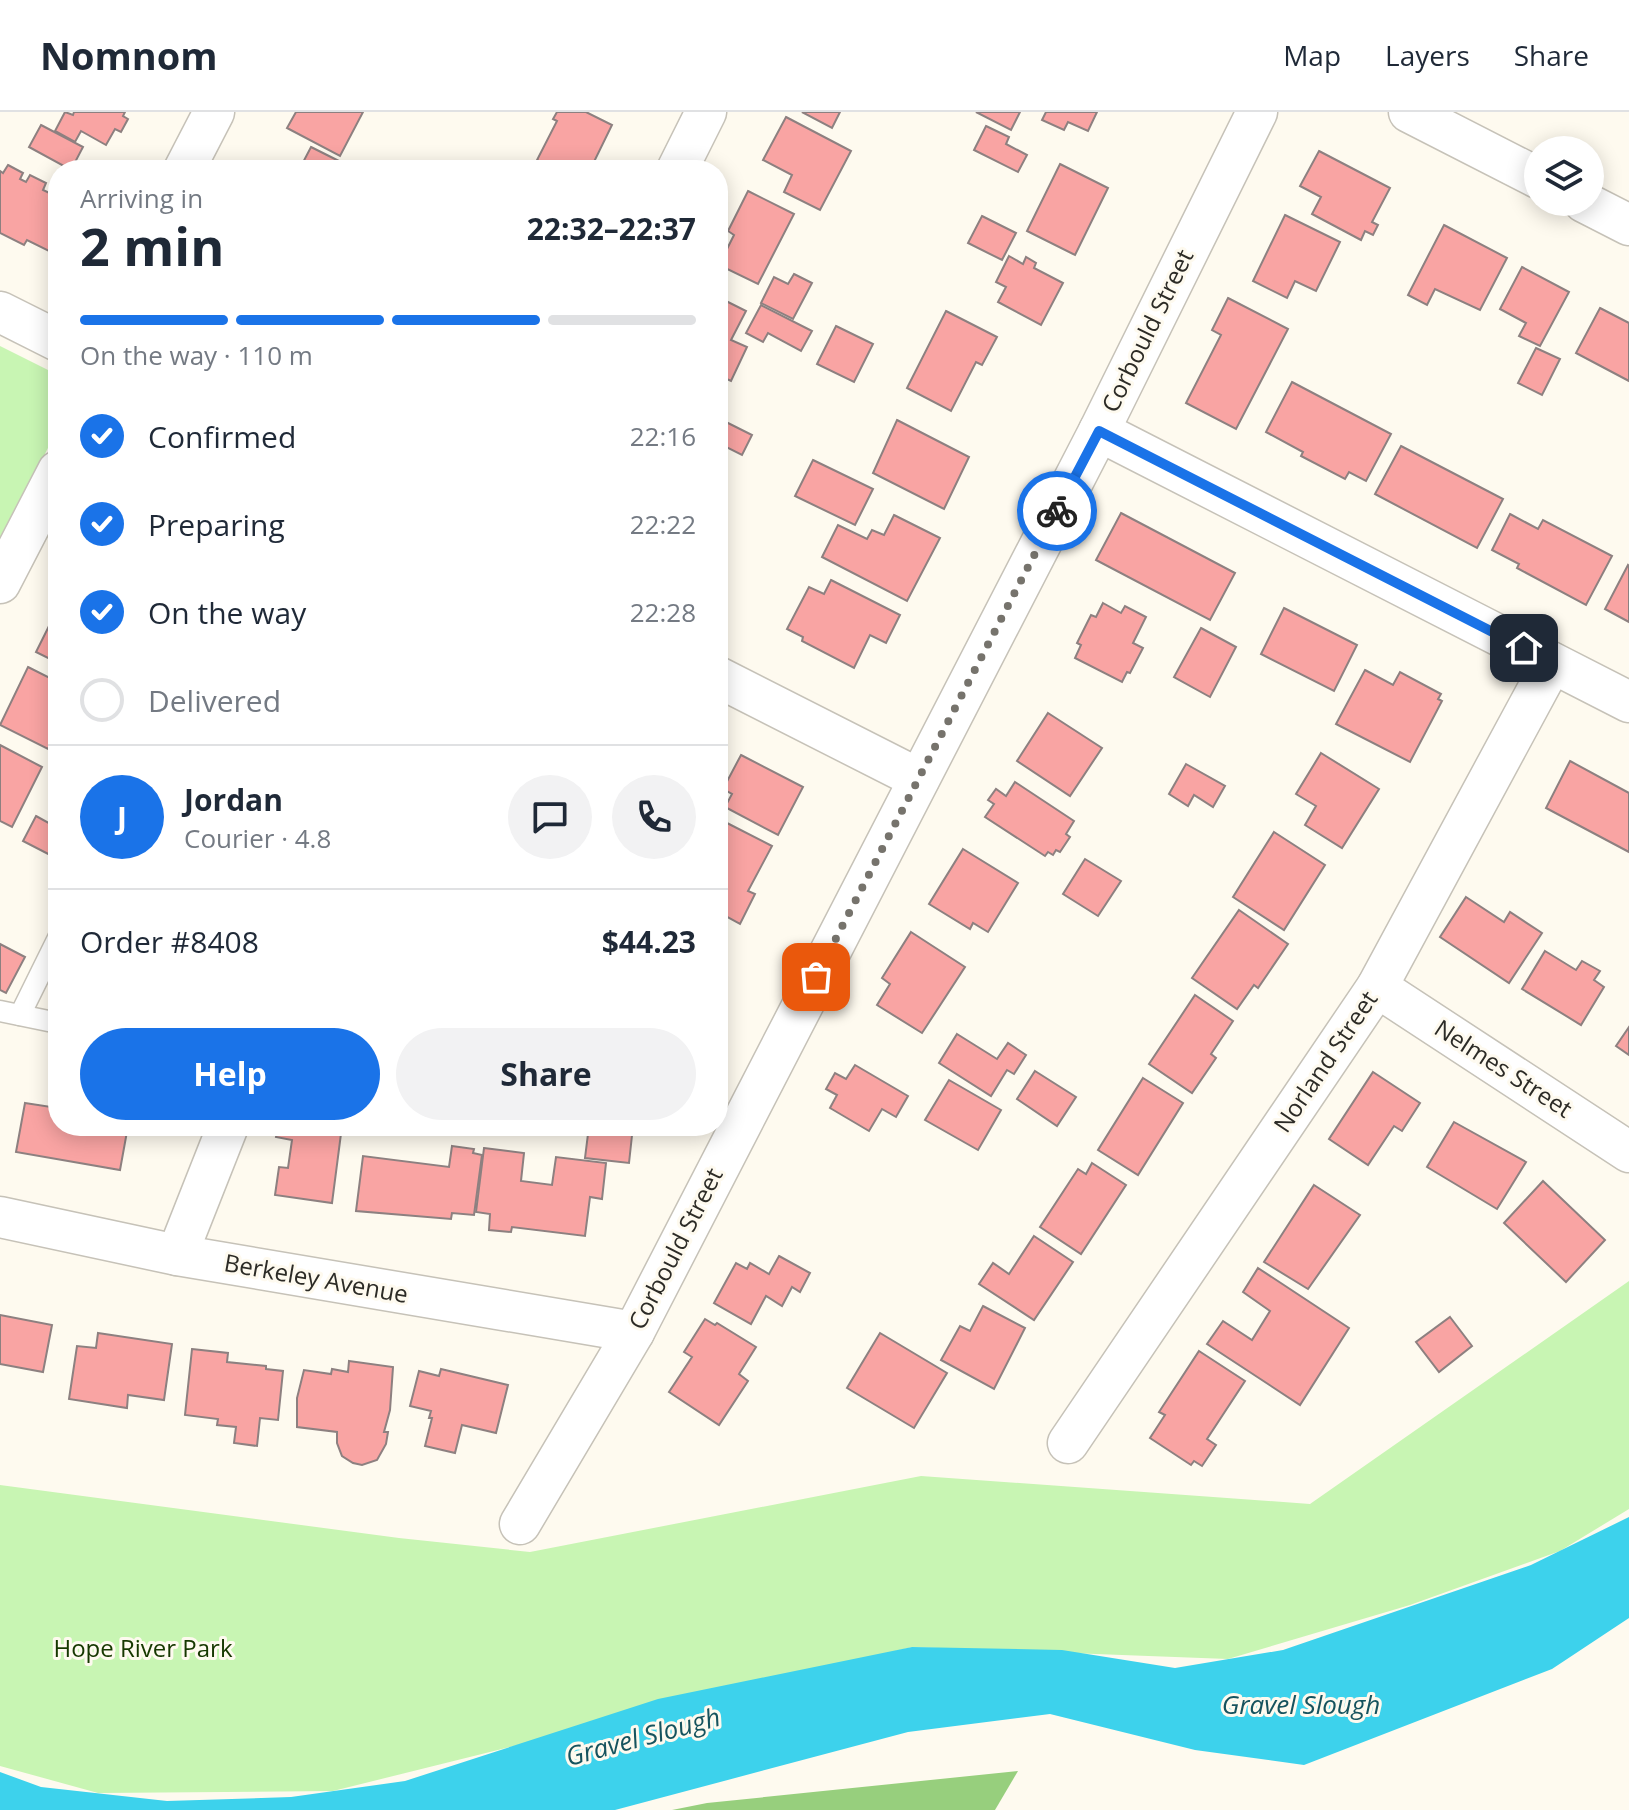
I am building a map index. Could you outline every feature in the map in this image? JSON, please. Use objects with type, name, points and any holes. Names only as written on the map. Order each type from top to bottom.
[{"type":"street","points":[[189,160],[214,112]]},
{"type":"street","points":[[682,160],[706,112]]},
{"type":"street","name":"Corbould Street","points":[[730,1117],[919,779],[1099,431],[1257,112]]},
{"type":"street","points":[[1409,112],[1524,171]]},
{"type":"street","points":[[1604,212],[1629,225]]},
{"type":"street","points":[[0,312],[48,336]]},
{"type":"street","points":[[1099,431],[1629,702]]},
{"type":"street","points":[[0,583],[48,490]]},
{"type":"street","name":"Norland Street","points":[[1068,1443],[1377,987],[1552,663]]},
{"type":"street","points":[[728,682],[919,779]]},
{"type":"street","name":"Nelmes Street","points":[[1377,987],[1629,1152]]},
{"type":"street","points":[[177,1255],[224,1136]]},
{"type":"street","name":"Corbould Street","points":[[520,1524],[634,1332],[722,1136]]},
{"type":"street","name":"Berkeley Avenue","points":[[0,1217],[177,1255],[634,1332]]},
{"type":"lane","points":[[48,954],[10,1013],[48,1021]]},
{"type":"green space","points":[[0,346],[48,370],[48,448],[0,543]]},
{"type":"green space","name":"Hope River Park","points":[[1629,1281],[1629,1509],[1560,1551],[1410,1605],[1228,1659],[912,1647],[333,1791],[98,1793],[0,1766],[0,1485],[399,1538],[530,1552],[921,1476],[1310,1504]]},
{"type":"green space","points":[[1018,1771],[995,1810],[672,1810],[707,1803]]},
{"type":"water","name":"Gravel Slough","points":[[1629,1517],[1629,1618],[1552,1669],[1304,1765],[1195,1750],[1050,1714],[908,1732],[615,1810],[0,1810],[0,1772],[41,1787],[167,1801],[291,1797],[405,1781],[658,1699],[912,1647],[1062,1650],[1175,1668],[1283,1650],[1531,1565]]},
{"type":"building","points":[[65,112],[73,115],[74,112],[125,112],[123,116],[128,119],[121,132],[115,129],[106,145],[81,131],[75,142],[55,131]]},
{"type":"building","points":[[296,112],[363,112],[340,156],[287,128]]},
{"type":"building","points":[[557,112],[586,112],[612,125],[595,160],[537,160],[557,121],[553,119]]},
{"type":"building","points":[[802,112],[840,112],[832,128]]},
{"type":"building","points":[[976,112],[1020,112],[1011,130]]},
{"type":"building","points":[[1046,112],[1097,112],[1088,131],[1068,122],[1064,130],[1042,120]]},
{"type":"building","points":[[786,117],[851,151],[820,210],[784,192],[792,175],[763,160]]},
{"type":"building","points":[[41,125],[83,147],[76,160],[53,160],[29,147]]},
{"type":"building","points":[[986,126],[1009,137],[1006,144],[1027,155],[1018,172],[974,150]]},
{"type":"building","points":[[311,147],[337,160],[304,160]]},
{"type":"building","points":[[1319,151],[1390,188],[1372,222],[1378,225],[1373,235],[1365,231],[1361,240],[1312,214],[1321,197],[1300,186]]},
{"type":"building","points":[[1060,164],[1108,188],[1075,255],[1027,231]]},
{"type":"building","points":[[8,165],[23,173],[20,179],[26,182],[30,175],[46,183],[43,190],[48,192],[48,250],[27,240],[24,245],[0,233],[0,171],[3,173]]},
{"type":"building","points":[[748,191],[794,214],[758,284],[728,269],[728,247],[734,235],[728,231]]},
{"type":"building","points":[[1285,215],[1340,242],[1316,291],[1295,281],[1287,298],[1253,281]]},
{"type":"building","points":[[982,216],[1016,233],[1002,260],[968,243]]},
{"type":"building","points":[[1444,225],[1507,258],[1480,310],[1435,289],[1427,305],[1408,295]]},
{"type":"building","points":[[1009,256],[1023,264],[1026,257],[1036,263],[1034,268],[1063,283],[1041,325],[998,302],[1006,287],[996,282]]},
{"type":"building","points":[[1522,267],[1569,292],[1540,346],[1519,336],[1526,323],[1500,309]]},
{"type":"building","points":[[794,274],[812,283],[793,319],[761,303],[774,277],[788,284]]},
{"type":"building","points":[[1228,298],[1288,329],[1236,429],[1186,403],[1221,335],[1212,330]]},
{"type":"building","points":[[728,302],[746,311],[731,340],[747,347],[731,381],[728,380]]},
{"type":"building","points":[[761,305],[812,331],[801,351],[768,333],[763,342],[746,333]]},
{"type":"building","points":[[1600,308],[1629,323],[1629,381],[1576,353]]},
{"type":"building","points":[[946,311],[997,337],[982,365],[976,362],[951,411],[907,388]]},
{"type":"building","points":[[836,326],[873,344],[854,382],[817,364]]},
{"type":"building","points":[[1536,348],[1560,359],[1542,395],[1518,383]]},
{"type":"building","points":[[1292,382],[1391,434],[1366,481],[1349,472],[1345,479],[1301,456],[1303,452],[1266,432]]},
{"type":"building","points":[[897,420],[969,457],[944,509],[873,473]]},
{"type":"building","points":[[728,423],[752,435],[742,455],[728,448]]},
{"type":"building","points":[[1401,446],[1503,499],[1477,548],[1375,494]]},
{"type":"building","points":[[813,460],[873,489],[855,525],[795,496]]},
{"type":"building","points":[[1121,513],[1235,573],[1210,620],[1096,560]]},
{"type":"building","points":[[1510,514],[1538,529],[1543,520],[1612,556],[1586,605],[1517,568],[1519,564],[1492,550]]},
{"type":"building","points":[[894,515],[940,538],[907,601],[822,557],[838,525],[867,539],[872,530],[884,535]]},
{"type":"building","points":[[1629,566],[1629,622],[1605,609]]},
{"type":"building","points":[[831,580],[900,615],[886,643],[870,635],[854,668],[802,641],[803,637],[787,629],[809,587],[824,594]]},
{"type":"building","points":[[1103,603],[1121,613],[1125,606],[1146,617],[1133,643],[1143,648],[1122,682],[1075,658],[1081,645],[1077,643],[1091,615],[1096,617]]},
{"type":"building","points":[[1284,608],[1357,645],[1334,691],[1261,654]]},
{"type":"building","points":[[48,628],[48,658],[36,652]]},
{"type":"building","points":[[1201,628],[1236,647],[1210,697],[1174,677]]},
{"type":"building","points":[[28,667],[48,677],[48,749],[0,725]]},
{"type":"building","points":[[1365,670],[1393,685],[1400,672],[1441,694],[1438,699],[1442,701],[1410,762],[1336,724]]},
{"type":"building","points":[[1048,713],[1102,748],[1070,796],[1017,761]]},
{"type":"building","points":[[0,745],[42,767],[12,827],[0,821]]},
{"type":"building","points":[[1321,753],[1379,789],[1342,848],[1305,825],[1316,806],[1296,794]]},
{"type":"building","points":[[741,755],[803,787],[778,835],[728,809],[732,794],[728,792],[728,780]]},
{"type":"building","points":[[1570,761],[1629,793],[1629,852],[1546,808]]},
{"type":"building","points":[[1186,764],[1225,786],[1213,807],[1194,795],[1188,806],[1169,794]]},
{"type":"building","points":[[1015,782],[1074,821],[1066,834],[1070,837],[1060,852],[1056,850],[1053,855],[1048,852],[1045,856],[985,817],[994,804],[988,800],[996,789],[1006,796]]},
{"type":"building","points":[[36,816],[48,823],[48,854],[23,841]]},
{"type":"building","points":[[728,824],[772,846],[748,891],[755,894],[740,924],[728,917]]},
{"type":"building","points":[[1274,832],[1325,865],[1284,930],[1233,897]]},
{"type":"building","points":[[963,849],[1018,883],[988,932],[973,923],[970,929],[929,904]]},
{"type":"building","points":[[1085,859],[1121,881],[1098,916],[1063,894]]},
{"type":"building","points":[[1466,897],[1504,922],[1510,912],[1542,933],[1509,983],[1440,937]]},
{"type":"building","points":[[1239,910],[1288,944],[1258,988],[1254,985],[1237,1009],[1192,978]]},
{"type":"building","points":[[911,932],[965,967],[922,1033],[877,1005],[890,984],[882,978]]},
{"type":"building","points":[[0,944],[25,957],[6,993],[0,990]]},
{"type":"building","points":[[1545,951],[1576,970],[1582,961],[1600,971],[1594,980],[1604,987],[1581,1025],[1522,989]]},
{"type":"building","points":[[1195,995],[1233,1021],[1211,1054],[1216,1058],[1192,1093],[1149,1064]]},
{"type":"building","points":[[1629,1027],[1629,1055],[1616,1046]]},
{"type":"building","points":[[957,1034],[997,1059],[1008,1043],[1026,1055],[1014,1074],[1007,1070],[991,1096],[939,1063]]},
{"type":"building","points":[[855,1065],[908,1096],[896,1117],[882,1109],[869,1131],[830,1108],[837,1095],[826,1089],[835,1073],[846,1079]]},
{"type":"building","points":[[1035,1071],[1076,1097],[1057,1126],[1017,1099]]},
{"type":"building","points":[[1373,1072],[1420,1103],[1402,1131],[1394,1126],[1368,1165],[1329,1139]]},
{"type":"building","points":[[1143,1078],[1183,1103],[1138,1175],[1098,1150]]},
{"type":"building","points":[[949,1080],[1001,1110],[978,1150],[925,1120]]},
{"type":"building","points":[[25,1103],[48,1106],[48,1136],[126,1136],[120,1170],[16,1152]]},
{"type":"building","points":[[1454,1122],[1526,1162],[1497,1209],[1427,1167]]},
{"type":"building","points":[[341,1136],[332,1203],[275,1195],[279,1167],[288,1168],[292,1140],[276,1137]]},
{"type":"building","points":[[588,1136],[632,1136],[629,1163],[585,1158]]},
{"type":"building","points":[[452,1146],[474,1149],[473,1153],[482,1155],[474,1215],[452,1213],[451,1219],[356,1211],[363,1156],[449,1167]]},
{"type":"building","points":[[484,1148],[524,1153],[521,1181],[552,1185],[556,1157],[606,1163],[602,1199],[590,1197],[585,1236],[512,1227],[511,1232],[489,1230],[490,1214],[476,1212]]},
{"type":"building","points":[[1092,1163],[1126,1185],[1081,1254],[1040,1227],[1078,1169],[1086,1174]]},
{"type":"building","points":[[1543,1181],[1605,1240],[1566,1282],[1504,1223]]},
{"type":"building","points":[[1314,1185],[1360,1215],[1308,1289],[1264,1262]]},
{"type":"building","points":[[1034,1236],[1073,1262],[1034,1320],[979,1284],[993,1263],[1009,1274]]},
{"type":"building","points":[[779,1256],[810,1273],[800,1292],[792,1287],[782,1306],[766,1296],[751,1324],[714,1303],[736,1263],[747,1269],[750,1263],[769,1274]]},
{"type":"building","points":[[1258,1268],[1349,1328],[1300,1405],[1207,1344],[1223,1321],[1252,1340],[1270,1311],[1243,1292]]},
{"type":"building","points":[[983,1306],[1025,1328],[994,1389],[941,1360],[960,1326],[970,1331]]},
{"type":"building","points":[[0,1315],[52,1325],[43,1372],[0,1364]]},
{"type":"building","points":[[1450,1317],[1472,1346],[1439,1372],[1416,1342]]},
{"type":"building","points":[[705,1319],[756,1347],[739,1374],[748,1381],[719,1425],[669,1392],[692,1357],[684,1352]]},
{"type":"building","points":[[98,1333],[172,1344],[164,1400],[128,1395],[127,1408],[69,1399],[77,1346],[96,1348]]},
{"type":"building","points":[[880,1333],[947,1373],[914,1428],[847,1388]]},
{"type":"building","points":[[192,1349],[228,1353],[227,1362],[283,1371],[278,1420],[260,1418],[257,1446],[234,1443],[236,1427],[217,1425],[218,1419],[185,1415]]},
{"type":"building","points":[[1199,1351],[1245,1381],[1207,1439],[1216,1445],[1202,1466],[1194,1461],[1191,1465],[1150,1438],[1165,1415],[1159,1412]]},
{"type":"building","points":[[349,1361],[393,1367],[390,1410],[384,1432],[388,1432],[386,1444],[377,1460],[362,1465],[342,1456],[337,1432],[297,1427],[297,1398],[304,1370],[331,1374],[332,1369],[348,1372]]},
{"type":"building","points":[[441,1369],[508,1385],[496,1433],[462,1425],[455,1453],[425,1446],[431,1411],[410,1406],[419,1371],[439,1376]]},
{"type":"way so far","points":[[816,977],[1057,511]]},
{"type":"route","points":[[1057,511],[1099,431],[1524,648]]}]
